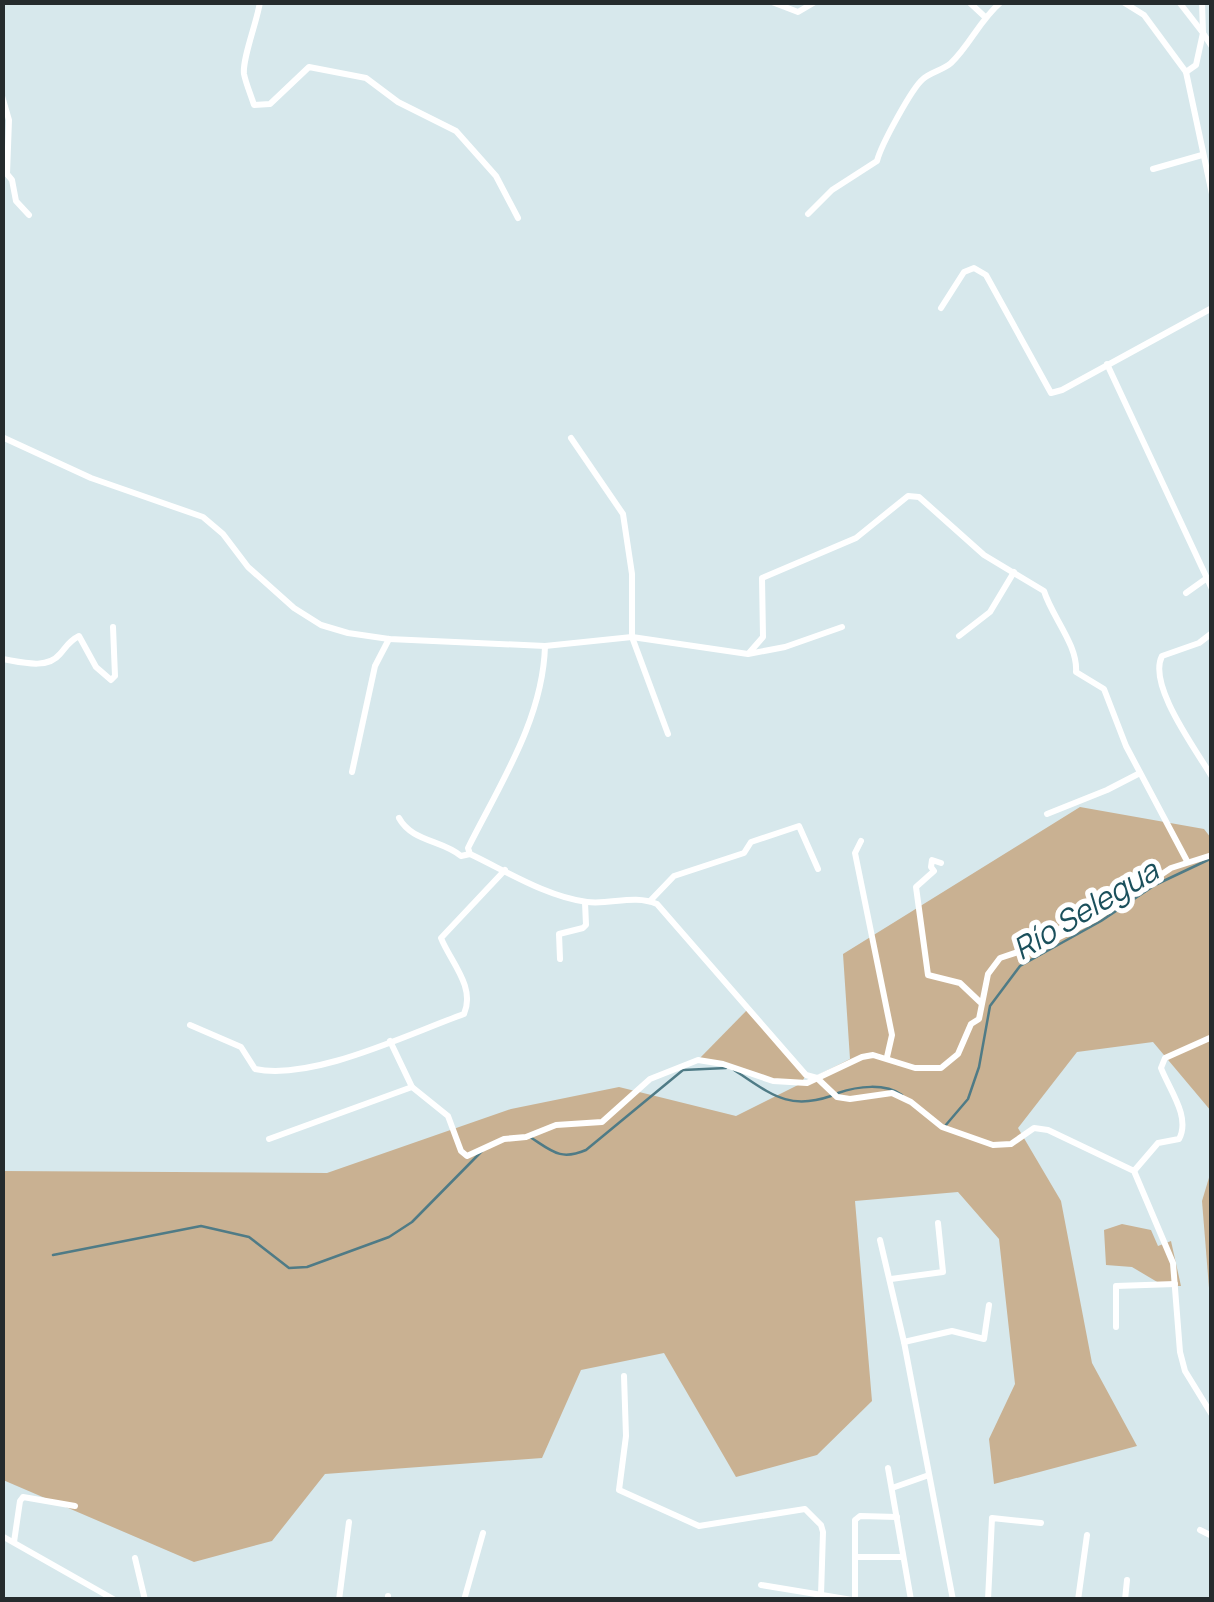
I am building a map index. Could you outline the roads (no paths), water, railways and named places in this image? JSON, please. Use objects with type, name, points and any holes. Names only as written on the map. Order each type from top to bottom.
[{"type":"street","points":[[260,2],[253,39],[244,56],[244,74],[254,105],[270,104],[309,67],[366,78],[398,102],[456,131],[496,176],[518,218]]},
{"type":"street","points":[[772,2],[798,12],[815,2]]},
{"type":"street","points":[[969,2],[984,16]]},
{"type":"street","points":[[808,214],[832,190],[877,160],[881,145],[903,112],[910,93],[924,78],[950,64],[984,16],[1001,2]]},
{"type":"street","points":[[1123,2],[1144,15],[1186,72],[1212,194]]},
{"type":"street","points":[[1178,2],[1212,47]]},
{"type":"street","points":[[1186,72],[1196,64],[1202,2]]},
{"type":"street","points":[[2,96],[9,120],[8,174],[16,201],[29,215]]},
{"type":"street","points":[[1153,169],[1202,155]]},
{"type":"street","points":[[941,308],[964,272],[970,268],[981,271],[991,279],[1051,393],[1212,308]]},
{"type":"street","points":[[1107,364],[1212,589]]},
{"type":"street","points":[[2,437],[77,473],[203,517],[223,534],[248,567],[294,608],[321,625],[388,639],[545,646],[632,637],[748,654],[785,648],[842,627]]},
{"type":"street","points":[[571,438],[623,514],[632,574],[632,637],[668,734]]},
{"type":"street","points":[[748,654],[763,636],[762,578],[856,538],[908,496],[919,497],[984,555],[1044,591],[1076,657],[1076,672],[1104,689],[1140,773],[1187,861]]},
{"type":"street","points":[[959,636],[990,612],[1014,572]]},
{"type":"street","points":[[1186,592],[1206,578]]},
{"type":"street","points":[[2,659],[44,664],[57,659],[79,636],[96,668],[111,680],[115,676],[113,628]]},
{"type":"street","points":[[1212,633],[1162,656],[1159,673],[1170,706],[1212,777]]},
{"type":"street","points":[[352,772],[374,666],[388,639]]},
{"type":"street","points":[[470,854],[468,848],[537,706],[544,679],[545,646]]},
{"type":"street","points":[[1047,814],[1140,773]]},
{"type":"street","points":[[399,818],[414,833],[452,848],[461,856],[470,854],[558,894],[585,902],[657,904],[806,1074],[835,1094],[850,1098],[892,1093],[911,1102],[942,1127],[992,1145],[1011,1144],[1034,1128],[1048,1130],[1134,1171],[1173,1263],[1184,1371],[1212,1416]]},
{"type":"street","points":[[650,901],[674,876],[744,854],[751,842],[799,826],[818,869]]},
{"type":"street","points":[[861,841],[855,853],[892,1034],[887,1057]]},
{"type":"street","points":[[390,1041],[412,1087],[448,1116],[461,1151],[467,1156],[499,1141],[556,1125],[602,1122],[650,1079],[698,1060],[773,1081],[808,1082],[862,1057],[887,1057],[915,1068],[941,1068],[958,1054],[971,1024],[978,1019],[988,974],[1000,958],[1012,952],[1025,952],[1096,920],[1171,868],[1212,855]]},
{"type":"street","points":[[942,863],[932,860],[930,867],[934,871],[916,887],[928,975],[960,983],[980,1002]]},
{"type":"street","points":[[190,1025],[241,1047],[259,1070],[308,1068],[464,1014],[467,996],[458,968],[440,938],[506,870]]},
{"type":"street","points":[[560,959],[559,934],[586,925],[585,902]]},
{"type":"street","points":[[1134,1171],[1158,1143],[1182,1135],[1179,1108],[1162,1068],[1164,1058],[1212,1038]]},
{"type":"street","points":[[269,1139],[412,1087]]},
{"type":"street","points":[[890,1279],[943,1272],[938,1223]]},
{"type":"street","points":[[880,1240],[904,1342],[953,1600]]},
{"type":"street","points":[[1116,1327],[1115,1288],[1119,1284],[1176,1284]]},
{"type":"street","points":[[904,1342],[952,1331],[984,1339],[989,1305]]},
{"type":"street","points":[[624,1376],[626,1436],[619,1490],[699,1526],[805,1510],[822,1528],[822,1595]]},
{"type":"street","points":[[888,1468],[911,1600]]},
{"type":"street","points":[[892,1488],[929,1475]]},
{"type":"street","points":[[14,1542],[23,1497],[75,1506]]},
{"type":"street","points":[[761,1585],[853,1600],[857,1517],[896,1517]]},
{"type":"street","points":[[988,1600],[992,1518],[1041,1522]]},
{"type":"street","points":[[339,1600],[349,1522]]},
{"type":"street","points":[[1200,1530],[1212,1536]]},
{"type":"street","points":[[464,1600],[482,1533]]},
{"type":"street","points":[[2,1536],[115,1600]]},
{"type":"street","points":[[1078,1600],[1087,1536]]},
{"type":"street","points":[[856,1556],[904,1556]]},
{"type":"street","points":[[135,1558],[144,1600]]},
{"type":"street","points":[[1125,1600],[1127,1580]]},
{"type":"waterway","name":"Río Selegua","points":[[945,1126],[968,1099],[979,1067],[990,1006],[1020,966],[1101,921],[1155,885],[1210,859]]},
{"type":"waterway","name":"Río Selegua","points":[[530,1137],[556,1153],[569,1155],[586,1150],[683,1070],[726,1068]]},
{"type":"waterway","name":"Río Selegua","points":[[734,1070],[790,1100],[802,1102],[831,1096]]},
{"type":"waterway","name":"Río Selegua","points":[[838,1093],[871,1087],[902,1095]]},
{"type":"waterway","name":"Río Selegua","points":[[53,1255],[201,1226],[249,1237],[289,1268],[307,1267],[389,1237],[412,1222],[482,1151]]}]
